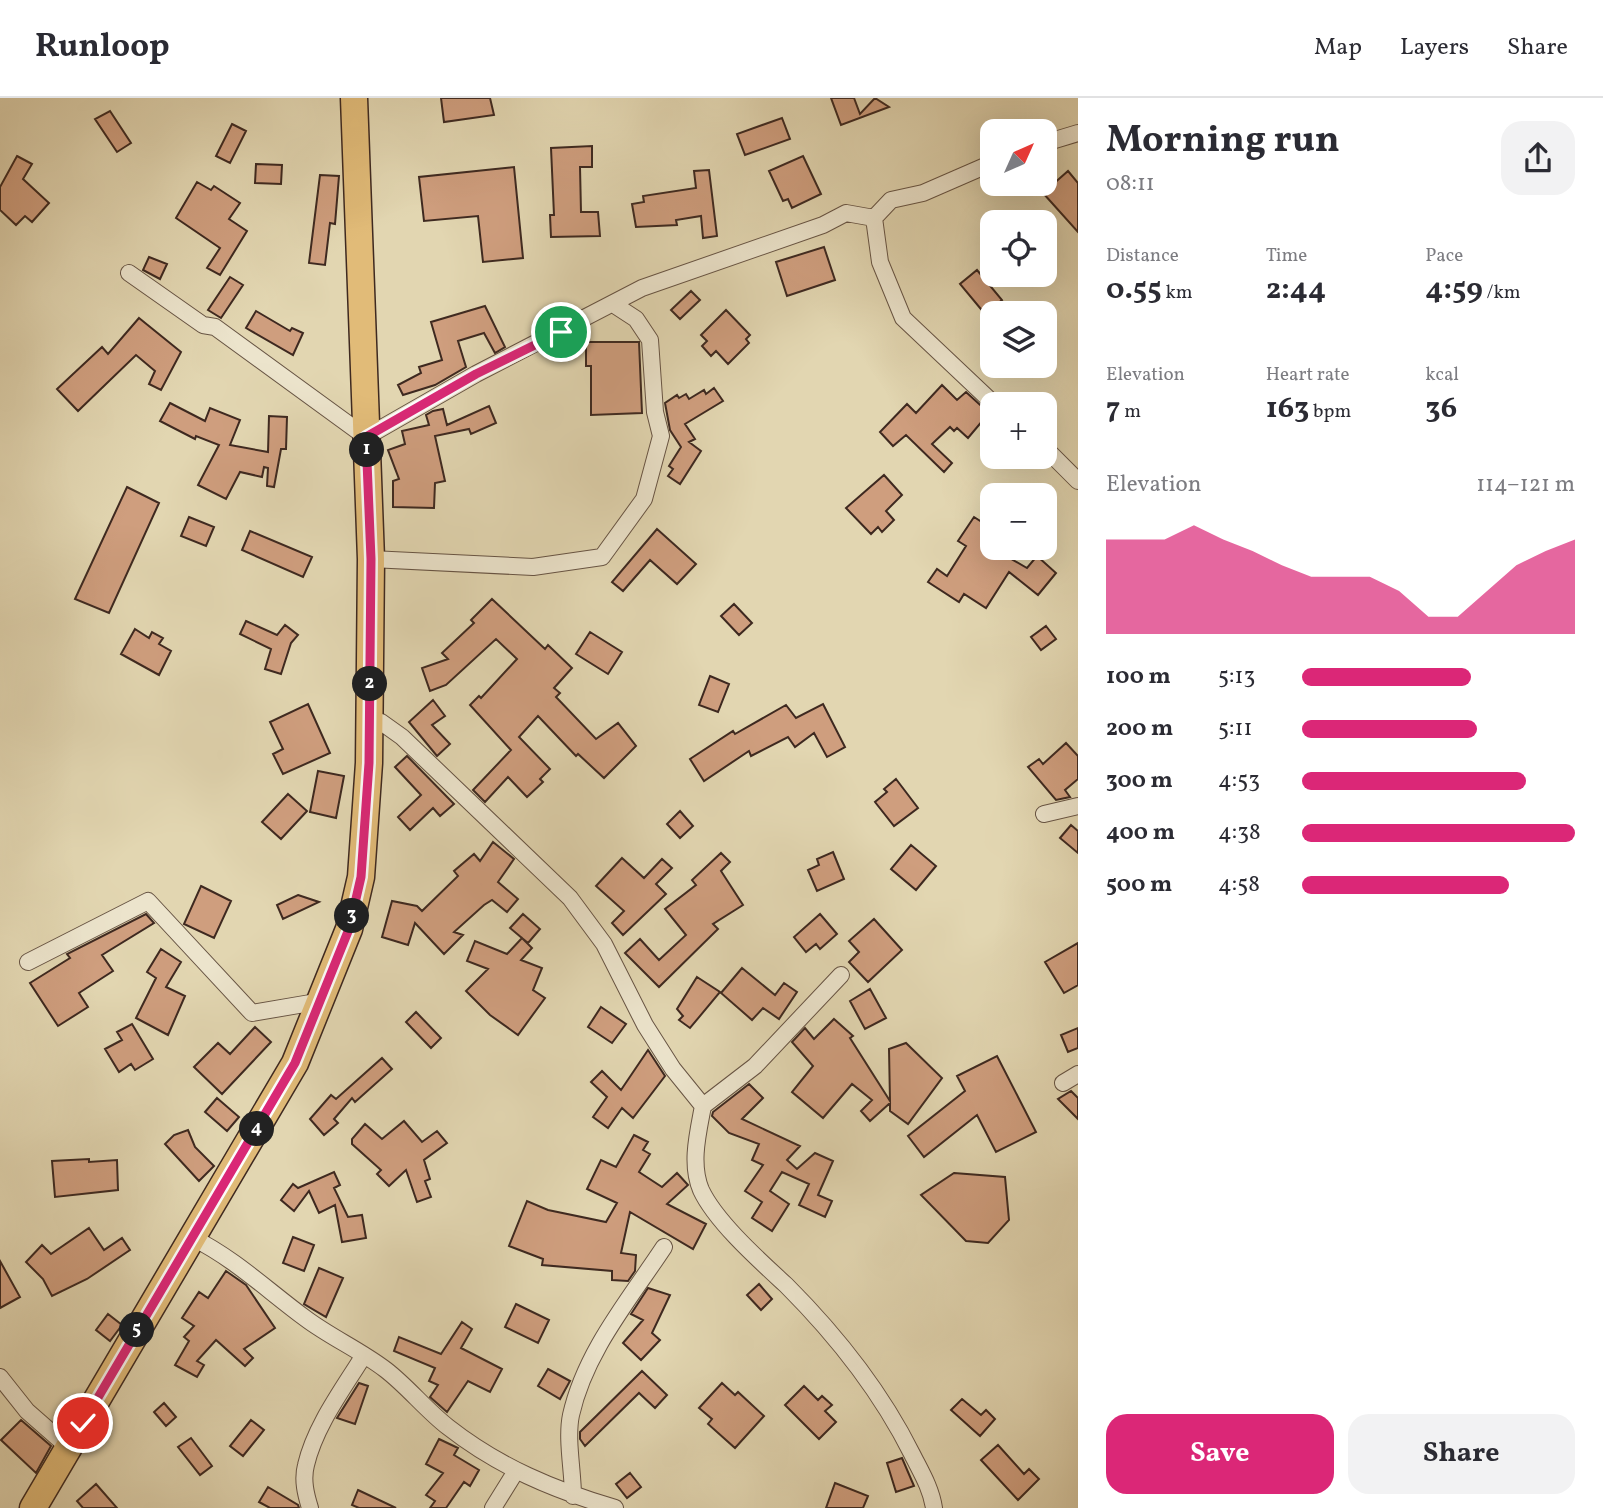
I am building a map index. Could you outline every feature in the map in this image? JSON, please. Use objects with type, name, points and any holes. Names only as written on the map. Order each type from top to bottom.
[{"type":"main road","points":[[33,1508],[295,1063],[349,929],[361,877],[369,721],[371,559],[354,98]]},
{"type":"street","points":[[1057,139],[1078,133]]},
{"type":"street","points":[[874,218],[891,200],[923,193],[980,168]]},
{"type":"street","points":[[129,273],[203,325],[215,327],[366,437],[476,374],[642,289],[823,225],[846,213],[874,218]]},
{"type":"street","points":[[874,218],[880,262],[903,318],[981,392]]},
{"type":"street","points":[[371,559],[533,566],[602,556],[644,499],[661,436],[655,412],[650,340],[636,319],[613,304]]},
{"type":"street","points":[[1057,460],[1078,481]]},
{"type":"street","points":[[369,721],[381,722],[402,737],[570,898],[604,944],[645,1025],[673,1069],[703,1106]]},
{"type":"street","points":[[1044,814],[1078,807]]},
{"type":"street","points":[[28,962],[148,901],[252,1013],[322,1001]]},
{"type":"street","points":[[841,975],[755,1066],[703,1106],[695,1160],[701,1190],[732,1232],[816,1315],[851,1355],[900,1429],[932,1492],[934,1508]]},
{"type":"street","points":[[1063,1083],[1078,1074]]},
{"type":"street","points":[[193,1238],[236,1263],[306,1319],[386,1370],[447,1426],[516,1471],[573,1496],[615,1508]]},
{"type":"street","points":[[573,1496],[571,1418],[581,1385],[597,1345],[664,1248]]},
{"type":"street","points":[[310,1508],[305,1490],[305,1466],[333,1406],[364,1355]]},
{"type":"street","points":[[0,1377],[27,1410],[68,1447]]},
{"type":"street","points":[[493,1508],[516,1471]]},
{"type":"building","points":[[441,98],[490,98],[494,115],[444,122]]},
{"type":"building","points":[[831,98],[854,98],[860,114],[875,98],[889,107],[841,125]]},
{"type":"building","points":[[110,111],[131,143],[117,152],[95,119]]},
{"type":"building","points":[[782,118],[790,139],[745,155],[737,134]]},
{"type":"building","points":[[232,124],[246,131],[230,163],[216,156]]},
{"type":"building","points":[[592,146],[592,167],[580,167],[581,212],[598,212],[600,236],[551,237],[550,215],[554,215],[551,148]]},
{"type":"building","points":[[17,156],[32,164],[23,179],[49,203],[32,222],[25,216],[16,225],[0,210],[0,187]]},
{"type":"building","points":[[803,156],[821,194],[792,208],[788,199],[783,201],[769,171]]},
{"type":"building","points":[[256,164],[282,165],[281,184],[255,183]]},
{"type":"building","points":[[514,167],[523,258],[483,262],[478,216],[424,221],[419,177]]},
{"type":"building","points":[[709,170],[717,236],[703,238],[701,216],[676,220],[677,225],[636,227],[632,204],[644,202],[643,196],[696,188],[694,171]]},
{"type":"building","points":[[1068,171],[1078,183],[1078,232],[1046,196],[1057,196],[1057,181]]},
{"type":"building","points":[[320,175],[339,176],[335,224],[330,223],[325,265],[309,263]]},
{"type":"building","points":[[197,182],[211,190],[214,186],[240,203],[229,219],[247,231],[220,275],[207,268],[220,248],[176,218]]},
{"type":"building","points":[[824,247],[835,280],[787,296],[776,262]]},
{"type":"building","points":[[149,257],[167,264],[160,279],[143,270]]},
{"type":"building","points":[[977,270],[980,274],[980,287],[991,287],[1002,300],[980,301],[980,308],[960,284]]},
{"type":"building","points":[[230,277],[243,285],[221,318],[208,310]]},
{"type":"building","points":[[691,291],[700,300],[680,319],[671,310]]},
{"type":"building","points":[[485,306],[505,347],[495,353],[484,333],[458,341],[466,367],[435,385],[403,395],[398,385],[421,373],[419,367],[442,360],[431,322]]},
{"type":"building","points":[[726,310],[750,335],[746,339],[749,343],[728,364],[716,351],[711,356],[702,346],[707,341],[701,335]]},
{"type":"building","points":[[256,311],[290,331],[292,328],[303,333],[293,355],[246,328]]},
{"type":"building","points":[[139,318],[181,352],[161,390],[149,384],[155,371],[136,355],[78,411],[57,389],[102,347],[108,354]]},
{"type":"building","points":[[586,342],[639,342],[642,413],[591,415],[591,366],[586,366]]},
{"type":"building","points":[[942,385],[957,400],[966,392],[980,405],[980,424],[968,438],[957,428],[954,431],[950,427],[932,444],[952,463],[944,472],[906,435],[893,446],[880,432],[907,404],[916,413]]},
{"type":"building","points":[[714,388],[723,401],[685,424],[695,439],[689,442],[701,451],[680,484],[668,476],[673,469],[669,466],[681,447],[670,430],[665,403],[677,395],[679,398],[686,394],[689,399],[704,390],[706,394]]},
{"type":"building","points":[[170,403],[205,421],[210,408],[240,420],[230,445],[268,452],[269,416],[287,417],[286,449],[281,449],[274,487],[267,486],[268,468],[264,467],[262,477],[240,472],[226,499],[198,485],[219,445],[196,436],[195,439],[160,421]]},
{"type":"building","points":[[489,406],[496,423],[471,434],[469,429],[435,436],[445,481],[435,483],[434,508],[393,507],[393,481],[399,479],[388,450],[405,444],[402,431],[429,425],[426,415],[433,411],[443,409],[447,425]]},
{"type":"building","points":[[884,475],[902,495],[886,511],[894,520],[882,532],[878,527],[871,534],[846,508]]},
{"type":"building","points":[[127,487],[159,503],[109,613],[75,599]]},
{"type":"building","points":[[189,517],[214,527],[206,546],[181,536]]},
{"type":"building","points":[[974,517],[980,521],[980,560],[1013,560],[1027,568],[1034,560],[1041,560],[1056,573],[1038,595],[1009,572],[986,608],[964,594],[959,602],[928,582],[937,569],[947,576],[966,546],[958,541]]},
{"type":"building","points":[[657,529],[696,564],[677,584],[650,560],[623,591],[612,582]]},
{"type":"building","points":[[250,531],[312,557],[303,577],[242,550]]},
{"type":"building","points":[[492,599],[545,649],[548,645],[572,668],[554,688],[560,693],[556,697],[596,739],[618,723],[636,746],[604,778],[578,754],[576,756],[538,716],[519,737],[550,769],[540,779],[543,782],[527,797],[508,777],[485,802],[473,790],[511,750],[470,705],[479,696],[481,698],[517,659],[496,639],[446,685],[430,691],[422,668],[448,659],[442,653],[474,623],[471,620]]},
{"type":"building","points":[[734,604],[752,623],[739,635],[721,616]]},
{"type":"building","points":[[246,621],[277,635],[285,625],[298,635],[291,643],[281,674],[265,669],[271,649],[240,634]]},
{"type":"building","points":[[1046,626],[1056,639],[1041,650],[1031,637]]},
{"type":"building","points":[[135,629],[149,638],[152,632],[163,638],[159,644],[171,651],[159,675],[121,654]]},
{"type":"building","points":[[590,632],[622,652],[608,674],[576,654]]},
{"type":"building","points":[[710,676],[729,684],[718,712],[699,705]]},
{"type":"building","points":[[433,700],[445,716],[432,725],[450,744],[437,756],[409,722]]},
{"type":"building","points":[[308,704],[330,753],[283,774],[273,754],[283,749],[270,722]]},
{"type":"building","points":[[823,704],[845,747],[827,757],[814,733],[795,747],[788,737],[751,756],[749,751],[704,781],[690,759],[733,731],[735,734],[786,705],[796,718]]},
{"type":"building","points":[[1066,743],[1078,756],[1078,779],[1065,790],[1070,797],[1056,800],[1028,767],[1039,759],[1043,764]]},
{"type":"building","points":[[407,756],[454,804],[440,816],[433,808],[410,830],[398,817],[421,795],[395,767]]},
{"type":"building","points":[[318,771],[344,776],[336,818],[310,812]]},
{"type":"building","points":[[896,779],[918,808],[894,826],[875,802],[887,792],[884,789]]},
{"type":"building","points":[[288,794],[307,811],[281,839],[262,822]]},
{"type":"building","points":[[680,811],[693,826],[680,838],[667,824]]},
{"type":"building","points":[[1071,825],[1078,831],[1078,853],[1060,838]]},
{"type":"building","points":[[493,842],[514,859],[498,882],[518,899],[507,912],[492,900],[484,905],[454,932],[463,935],[444,954],[415,923],[408,945],[382,937],[392,901],[417,906],[422,911],[458,876],[454,871],[474,854],[480,861]]},
{"type":"building","points":[[911,845],[936,866],[916,890],[891,869]]},
{"type":"building","points":[[833,852],[844,879],[817,891],[808,870],[819,865],[817,859]]},
{"type":"building","points":[[721,853],[730,862],[721,871],[743,905],[713,924],[718,929],[659,987],[625,953],[640,939],[659,960],[686,935],[665,909],[696,885],[692,880]]},
{"type":"building","points":[[622,858],[644,878],[662,859],[672,868],[656,884],[666,894],[623,935],[612,923],[624,911],[596,886]]},
{"type":"building","points":[[201,886],[231,901],[214,938],[184,924]]},
{"type":"building","points":[[298,895],[319,902],[283,919],[277,905]]},
{"type":"building","points":[[146,914],[154,923],[102,955],[113,971],[79,993],[88,1007],[58,1026],[30,983],[70,958],[67,954]]},
{"type":"building","points":[[523,914],[540,929],[528,943],[510,928]]},
{"type":"building","points":[[820,914],[837,934],[820,949],[816,944],[806,952],[794,937]]},
{"type":"building","points":[[874,919],[902,950],[868,982],[849,962],[859,952],[849,941]]},
{"type":"building","points":[[522,938],[532,948],[521,960],[542,968],[533,990],[545,998],[518,1035],[490,1015],[466,991],[488,969],[467,961],[475,941],[507,954]]},
{"type":"building","points":[[1078,943],[1078,985],[1064,993],[1045,962]]},
{"type":"building","points":[[161,949],[181,962],[166,987],[185,996],[168,1035],[136,1018],[156,978],[147,972]]},
{"type":"building","points":[[742,968],[775,995],[784,983],[797,992],[779,1019],[763,1008],[752,1020],[721,993]]},
{"type":"building","points":[[697,977],[720,992],[690,1028],[679,1020],[683,1016],[677,1009]]},
{"type":"building","points":[[870,989],[886,1018],[865,1029],[850,1001]]},
{"type":"building","points":[[601,1007],[626,1024],[612,1043],[588,1027]]},
{"type":"building","points":[[416,1012],[441,1038],[431,1048],[406,1022]]},
{"type":"building","points":[[834,1019],[853,1036],[850,1038],[890,1101],[889,1049],[906,1043],[942,1078],[908,1124],[890,1111],[890,1103],[870,1121],[861,1111],[872,1100],[852,1084],[823,1118],[792,1092],[813,1066],[792,1042],[805,1028],[814,1039]]},
{"type":"building","points":[[132,1024],[153,1059],[135,1070],[131,1064],[119,1072],[105,1049],[122,1040],[117,1032]]},
{"type":"building","points":[[255,1027],[271,1042],[222,1094],[194,1067],[218,1043],[230,1054]]},
{"type":"building","points":[[1078,1028],[1078,1048],[1068,1052],[1061,1035]]},
{"type":"building","points":[[648,1050],[665,1076],[633,1118],[622,1108],[608,1128],[593,1117],[607,1097],[591,1082],[602,1071],[621,1090]]},
{"type":"building","points":[[997,1056],[1036,1132],[996,1152],[977,1115],[924,1157],[908,1136],[965,1091],[957,1076]]},
{"type":"building","points":[[382,1058],[392,1069],[355,1102],[352,1098],[334,1119],[338,1123],[324,1135],[310,1119],[331,1095],[336,1099]]},
{"type":"building","points":[[749,1084],[763,1098],[742,1119],[800,1146],[787,1160],[797,1169],[815,1153],[833,1161],[818,1195],[832,1201],[825,1217],[799,1205],[809,1184],[782,1172],[770,1191],[789,1204],[772,1231],[752,1218],[762,1202],[745,1191],[763,1165],[752,1160],[759,1144],[729,1133],[712,1116],[713,1112]]},
{"type":"building","points":[[1071,1091],[1078,1098],[1078,1119],[1058,1099]]},
{"type":"building","points":[[217,1098],[239,1117],[227,1131],[205,1112]]},
{"type":"building","points":[[404,1121],[422,1142],[437,1131],[447,1143],[424,1160],[430,1179],[425,1181],[431,1197],[417,1202],[406,1170],[389,1186],[377,1174],[381,1170],[352,1144],[352,1139],[365,1124],[382,1139]]},
{"type":"building","points":[[188,1130],[195,1147],[214,1166],[199,1181],[165,1144],[174,1135]]},
{"type":"building","points":[[634,1135],[648,1142],[643,1150],[650,1154],[639,1172],[662,1187],[677,1173],[688,1185],[667,1204],[706,1224],[693,1249],[630,1212],[621,1253],[636,1255],[635,1271],[628,1281],[612,1280],[612,1271],[542,1265],[543,1259],[509,1246],[527,1201],[548,1210],[606,1222],[617,1203],[587,1189],[601,1160],[616,1167]]},
{"type":"building","points":[[89,1159],[89,1162],[117,1160],[118,1190],[55,1197],[52,1161]]},
{"type":"building","points":[[334,1172],[340,1185],[334,1188],[348,1217],[362,1215],[366,1238],[342,1242],[335,1205],[319,1213],[309,1191],[294,1211],[281,1200],[293,1184],[298,1188]]},
{"type":"building","points":[[954,1173],[1005,1177],[1009,1220],[988,1243],[966,1241],[921,1195]]},
{"type":"building","points":[[89,1228],[104,1250],[122,1238],[130,1250],[87,1279],[52,1296],[43,1279],[26,1262],[42,1245],[51,1254]]},
{"type":"building","points":[[293,1237],[314,1245],[304,1271],[283,1263]]},
{"type":"building","points":[[0,1261],[20,1297],[0,1308]]},
{"type":"building","points":[[319,1268],[343,1278],[326,1317],[304,1304]]},
{"type":"building","points":[[226,1271],[246,1285],[275,1328],[244,1349],[253,1358],[245,1366],[216,1340],[197,1361],[204,1365],[197,1377],[175,1365],[189,1341],[184,1337],[194,1326],[182,1318],[199,1292],[208,1298]]},
{"type":"building","points":[[759,1284],[772,1299],[761,1310],[747,1295]]},
{"type":"building","points":[[648,1288],[670,1295],[652,1333],[660,1340],[641,1360],[623,1343],[643,1320],[631,1314]]},
{"type":"building","points":[[516,1304],[549,1320],[538,1343],[505,1327]]},
{"type":"building","points":[[108,1314],[122,1325],[110,1341],[96,1330]]},
{"type":"building","points":[[462,1322],[472,1329],[461,1348],[502,1369],[490,1392],[468,1381],[447,1412],[430,1397],[438,1385],[429,1381],[435,1368],[394,1351],[399,1337],[441,1354]]},
{"type":"building","points":[[548,1369],[570,1381],[560,1399],[538,1386]]},
{"type":"building","points":[[642,1371],[667,1395],[655,1408],[639,1393],[585,1446],[580,1439],[580,1432]]},
{"type":"building","points":[[359,1383],[368,1386],[355,1424],[337,1418]]},
{"type":"building","points":[[722,1383],[735,1395],[738,1392],[764,1416],[735,1448],[708,1424],[712,1419],[699,1408]]},
{"type":"building","points":[[804,1386],[818,1400],[822,1396],[832,1405],[825,1411],[836,1422],[819,1439],[785,1405]]},
{"type":"building","points":[[962,1399],[981,1415],[986,1410],[995,1419],[980,1436],[951,1410]]},
{"type":"building","points":[[164,1403],[176,1417],[166,1426],[154,1412]]},
{"type":"building","points":[[21,1420],[51,1446],[36,1473],[1,1440]]},
{"type":"building","points":[[251,1420],[264,1430],[243,1456],[230,1446]]},
{"type":"building","points":[[191,1438],[212,1466],[200,1475],[178,1447]]},
{"type":"building","points":[[439,1439],[458,1448],[454,1455],[479,1470],[470,1486],[464,1482],[446,1508],[430,1508],[435,1501],[426,1495],[443,1473],[426,1464]]},
{"type":"building","points":[[998,1445],[1024,1474],[1029,1469],[1039,1479],[1018,1500],[981,1460]]},
{"type":"building","points":[[902,1458],[914,1486],[896,1492],[887,1463]]},
{"type":"building","points":[[630,1473],[641,1487],[627,1498],[616,1484]]},
{"type":"building","points":[[835,1483],[868,1496],[863,1508],[826,1508]]},
{"type":"building","points":[[96,1484],[117,1508],[83,1508],[77,1501]]},
{"type":"building","points":[[268,1487],[299,1508],[270,1508],[259,1502]]},
{"type":"building","points":[[358,1490],[396,1508],[359,1508],[352,1505]]},
{"type":"route","points":[[83,1423],[295,1063],[349,929],[361,877],[369,763],[371,559],[366,437],[476,374],[561,332]]}]
